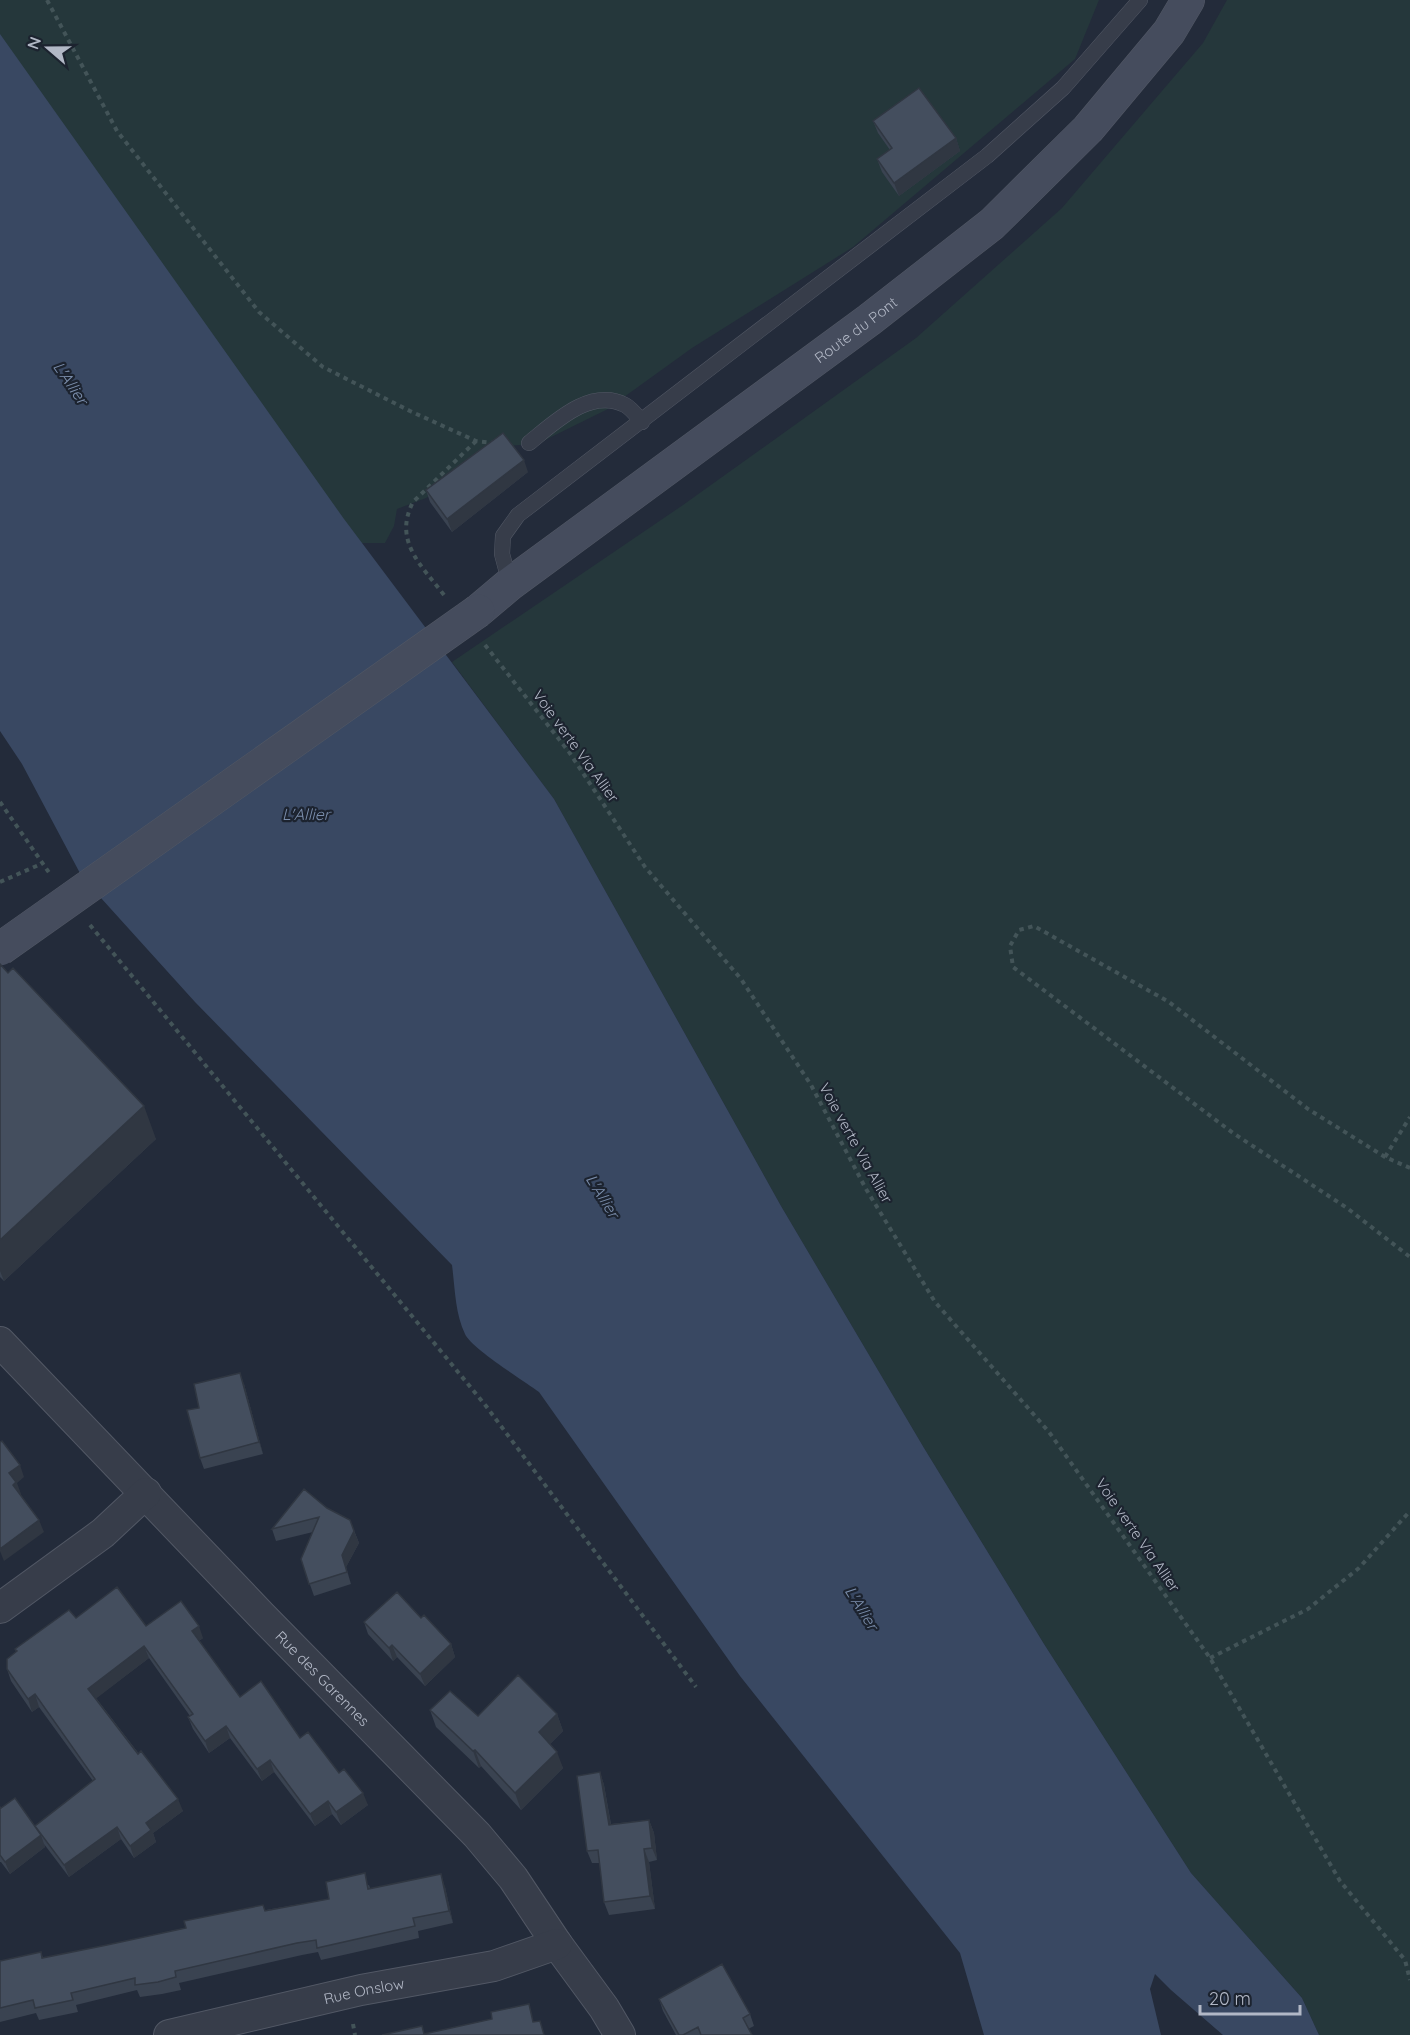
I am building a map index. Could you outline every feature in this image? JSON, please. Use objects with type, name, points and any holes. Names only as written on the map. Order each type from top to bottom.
[{"type":"main road","name":"Route du Pont","points":[[0,949],[478,611],[510,584],[869,320],[992,224],[1088,129],[1169,32],[1188,0]]},
{"type":"street","name":"Rue des Garennes","points":[[0,1342],[261,1615],[477,1835],[513,1878],[557,1944],[604,2008],[620,2035]]},
{"type":"street","points":[[0,1608],[103,1533],[146,1493]]},
{"type":"street","name":"Rue Onslow","points":[[169,2035],[361,1990],[494,1966],[557,1944]]},
{"type":"lane","points":[[510,584],[502,554],[503,536],[518,515],[987,156],[1063,88],[1140,0]]},
{"type":"lane","points":[[529,443],[563,417],[587,404],[608,399],[627,406],[642,422]]},
{"type":"path","points":[[47,0],[117,131],[259,312],[323,368],[476,441],[413,502],[405,527],[411,553],[447,598]]},
{"type":"path","name":"Voie verte Via Allier","points":[[483,643],[569,752],[645,867],[741,979],[811,1085],[866,1189],[935,1302],[1050,1432],[1210,1658],[1340,1881],[1405,1960],[1410,1980]]},
{"type":"path","points":[[0,802],[56,883]]},
{"type":"path","points":[[0,882],[41,864]]},
{"type":"path","points":[[86,920],[486,1406],[696,1688]]},
{"type":"path","points":[[1410,1168],[1385,1157],[1308,1109],[1169,1002],[1034,926],[1019,930],[1010,946],[1013,967],[1233,1133],[1347,1208],[1410,1257]]},
{"type":"path","points":[[1385,1157],[1410,1117]]},
{"type":"path","points":[[1210,1658],[1308,1609],[1359,1568],[1410,1511]]},
{"type":"shaded area","points":[[0,0],[1099,0],[1075,59],[853,247],[692,348],[606,410],[537,444],[505,446],[426,498],[397,509],[394,526],[385,543],[346,543],[0,95]]},
{"type":"shaded area","points":[[1227,0],[1410,0],[1410,2035],[1319,2035],[1302,1998],[1191,1873],[1044,1644],[924,1448],[781,1206],[554,799],[452,662],[683,505],[916,338],[1062,208],[1203,43]]},
{"type":"water","name":"L'Allier","points":[[0,34],[344,519],[554,799],[781,1206],[924,1448],[1044,1644],[1191,1873],[1302,1998],[1319,2035],[1223,2035],[1155,1974],[1150,1989],[1161,2035],[984,2035],[960,1953],[740,1676],[539,1392],[487,1356],[469,1340],[457,1309],[452,1265],[195,1002],[82,877],[22,764],[0,731]]},
{"type":"building","points":[[919,88],[956,138],[894,183],[877,159],[892,148],[873,121]]},
{"type":"building","points":[[503,433],[524,460],[447,519],[426,490]]},
{"type":"building","points":[[0,964],[8,973],[13,968],[144,1106],[0,1240]]},
{"type":"building","points":[[240,1373],[259,1442],[200,1458],[187,1410],[199,1408],[194,1384]]},
{"type":"building","points":[[2,1441],[20,1465],[9,1473],[16,1482],[13,1485],[39,1520],[0,1549],[0,1442]]},
{"type":"building","points":[[304,1489],[327,1508],[350,1520],[354,1531],[342,1555],[347,1572],[309,1584],[301,1559],[319,1517],[272,1529]]},
{"type":"building","points":[[117,1587],[146,1626],[181,1601],[199,1626],[192,1631],[240,1697],[261,1681],[300,1738],[308,1732],[339,1773],[344,1769],[363,1793],[336,1812],[328,1801],[310,1814],[270,1760],[257,1769],[226,1726],[205,1741],[188,1717],[193,1714],[144,1646],[88,1689],[138,1754],[141,1751],[178,1799],[146,1823],[151,1830],[130,1846],[117,1827],[64,1865],[35,1826],[95,1779],[35,1694],[28,1699],[7,1669],[7,1659],[17,1651],[15,1649],[69,1610],[76,1618]]},
{"type":"building","points":[[397,1592],[421,1618],[424,1615],[451,1644],[420,1674],[392,1645],[389,1648],[364,1622]]},
{"type":"building","points":[[518,1675],[557,1714],[539,1732],[557,1752],[515,1793],[475,1750],[473,1751],[430,1710],[450,1691],[478,1716]]},
{"type":"building","points":[[600,1772],[609,1825],[649,1820],[652,1848],[644,1849],[650,1896],[604,1902],[598,1850],[587,1851],[577,1776]]},
{"type":"building","points":[[15,1798],[41,1835],[5,1862],[0,1855],[0,1807]]},
{"type":"building","points":[[365,1873],[368,1889],[441,1874],[449,1911],[413,1918],[415,1926],[317,1948],[316,1940],[297,1943],[175,1971],[176,1977],[158,1982],[135,1985],[135,1978],[71,1993],[73,2000],[35,2008],[33,2000],[0,2008],[0,1961],[41,1952],[42,1958],[107,1945],[186,1928],[184,1921],[263,1905],[265,1911],[329,1899],[326,1882]]},
{"type":"building","points":[[722,1964],[750,2014],[743,2018],[752,2035],[701,2035],[698,2027],[679,2035],[659,1999]]},
{"type":"building","points":[[529,2004],[533,2022],[540,2021],[544,2035],[382,2035],[422,2026],[424,2034],[492,2019],[491,2012]]}]
